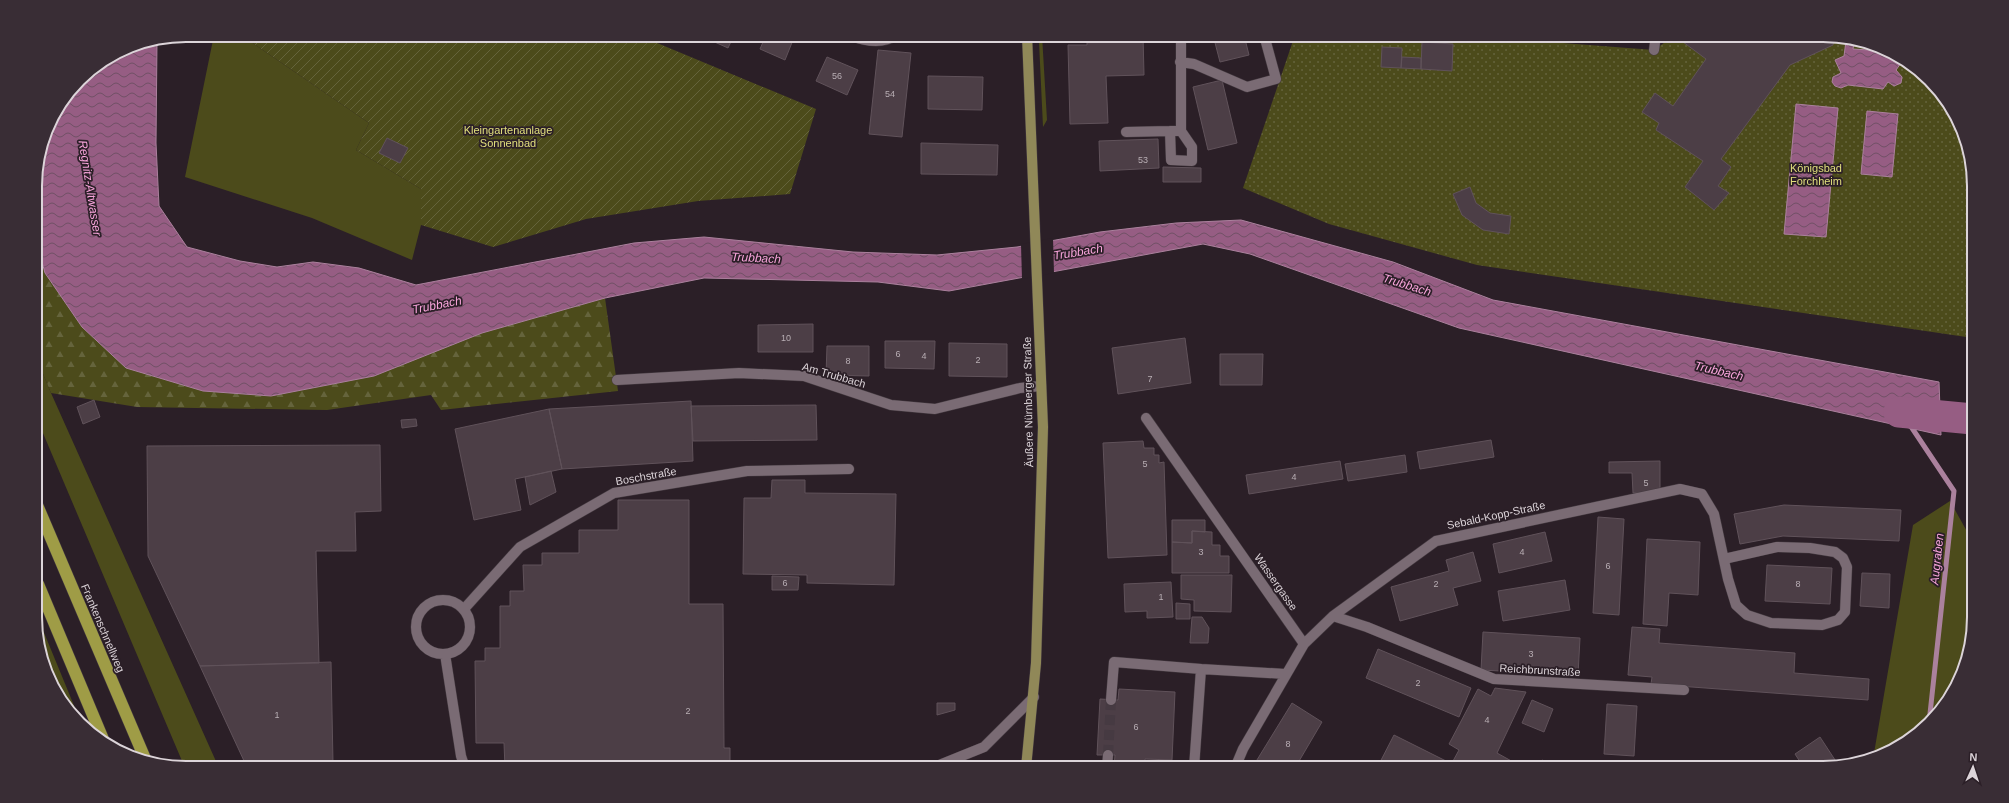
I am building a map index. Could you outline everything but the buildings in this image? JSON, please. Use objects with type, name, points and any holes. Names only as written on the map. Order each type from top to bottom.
[{"type":"highway","name":"Frankenschnellweg","points":[[42,517],[143,754]]},
{"type":"highway","points":[[42,594],[100,733]]},
{"type":"main road","name":"Äußere Nürnberger Straße","points":[[1027,42],[1035,198],[1042,427],[1040,557],[1034,697],[1027,761]]},
{"type":"street","points":[[1170,131],[1171,160],[1192,161],[1192,146],[1181,130],[1181,42]]},
{"type":"street","points":[[1180,62],[1194,64],[1247,87],[1276,79],[1266,42]]},
{"type":"street","points":[[1654,50],[1655,42]]},
{"type":"street","points":[[1126,132],[1181,130]]},
{"type":"street","name":"Am Trubbach","points":[[617,380],[739,374],[804,376],[891,405],[935,409],[1020,388],[1041,386]]},
{"type":"street","name":"Wassergasse","points":[[1146,418],[1304,644]]},
{"type":"street","name":"Boschstraße","points":[[464,610],[520,547],[614,493],[747,471],[849,469]]},
{"type":"street","name":"Sebald-Kopp-Straße","points":[[1304,644],[1333,616],[1436,541],[1680,489],[1702,494],[1714,514],[1724,559],[1736,605],[1747,615],[1771,623],[1822,625],[1838,620],[1845,612],[1847,567],[1843,558],[1835,552],[1810,548],[1777,547],[1724,559]]},
{"type":"street","points":[[444,600],[455,603],[464,610],[468,616],[470,633],[461,648],[446,654],[428,650],[422,644],[417,635],[416,626],[418,617],[423,609],[430,603],[444,600]]},
{"type":"street","name":"Reichbrunstraße","points":[[1333,616],[1367,627],[1494,679],[1684,690]]},
{"type":"street","points":[[1237,761],[1285,674],[1304,644]]},
{"type":"street","points":[[446,654],[463,761]]},
{"type":"street","points":[[1111,700],[1114,662],[1285,674]]},
{"type":"street","points":[[1194,761],[1200,669]]},
{"type":"street","points":[[949,761],[984,747],[1034,697]]},
{"type":"street","points":[[1108,755],[1108,761]]},
{"type":"green space","points":[[213,42],[251,42],[369,123],[356,150],[421,189],[421,225],[412,260],[312,218],[185,177]]},
{"type":"green space","name":"Kleingartenanlage Sonnenbad","points":[[251,42],[655,42],[816,109],[790,194],[698,201],[586,219],[493,247],[421,225],[421,189],[356,150],[369,123]]},
{"type":"green space","points":[[1039,42],[1042,42],[1047,120],[1043,127]]},
{"type":"green space","name":"Königsbad Forchheim","points":[[1293,42],[1549,42],[1654,50],[1665,42],[1842,43],[1878,53],[1895,61],[1911,72],[1925,84],[1937,98],[1948,114],[1956,131],[1962,149],[1967,176],[1967,337],[1477,265],[1329,224],[1243,188]]},
{"type":"green space","points":[[42,262],[45,273],[82,327],[126,368],[203,391],[271,396],[374,376],[482,333],[605,298],[618,391],[441,410],[431,395],[327,410],[137,407],[51,393],[42,371]]},
{"type":"green space","points":[[42,371],[216,761],[182,761],[42,431]]},
{"type":"green space","points":[[1950,501],[1967,531],[1966,636],[1956,672],[1948,689],[1937,705],[1925,719],[1903,737],[1874,751],[1913,525]]},
{"type":"green space","points":[[42,628],[75,709],[61,689],[53,672],[47,654]]},
{"type":"water","points":[[1846,44],[1853,46],[1853,49],[1869,50],[1887,57],[1900,64],[1896,70],[1902,77],[1901,83],[1894,86],[1888,82],[1883,89],[1848,85],[1841,88],[1835,86],[1832,82],[1833,77],[1841,73],[1835,60],[1844,56]]},
{"type":"water","name":"Regnitz-Altwasser","points":[[157,45],[156,143],[159,206],[187,247],[240,261],[277,267],[313,262],[359,268],[416,285],[634,243],[704,237],[853,252],[937,255],[1017,247],[1100,232],[1176,223],[1241,220],[1393,262],[1493,300],[1939,382],[1941,435],[1459,328],[1250,254],[1203,244],[949,291],[878,282],[704,278],[605,298],[482,333],[374,376],[271,396],[203,391],[126,368],[82,327],[45,273],[42,262],[42,176],[47,149],[57,122],[72,98],[84,84],[98,72],[122,57]]},
{"type":"water","points":[[1796,104],[1838,108],[1826,237],[1784,234]]},
{"type":"water","points":[[1867,111],[1898,114],[1892,177],[1861,174]]},
{"type":"pier","points":[[1053,238],[1054,273],[1022,279],[1021,244]]},
{"type":"waterway","name":"Trubbach","points":[[1899,412],[1967,418]]},
{"type":"waterway","name":"Augraben","points":[[1910,425],[1954,491],[1930,713]]},
{"type":"tunnel","points":[[1108,755],[1111,700]]}]
